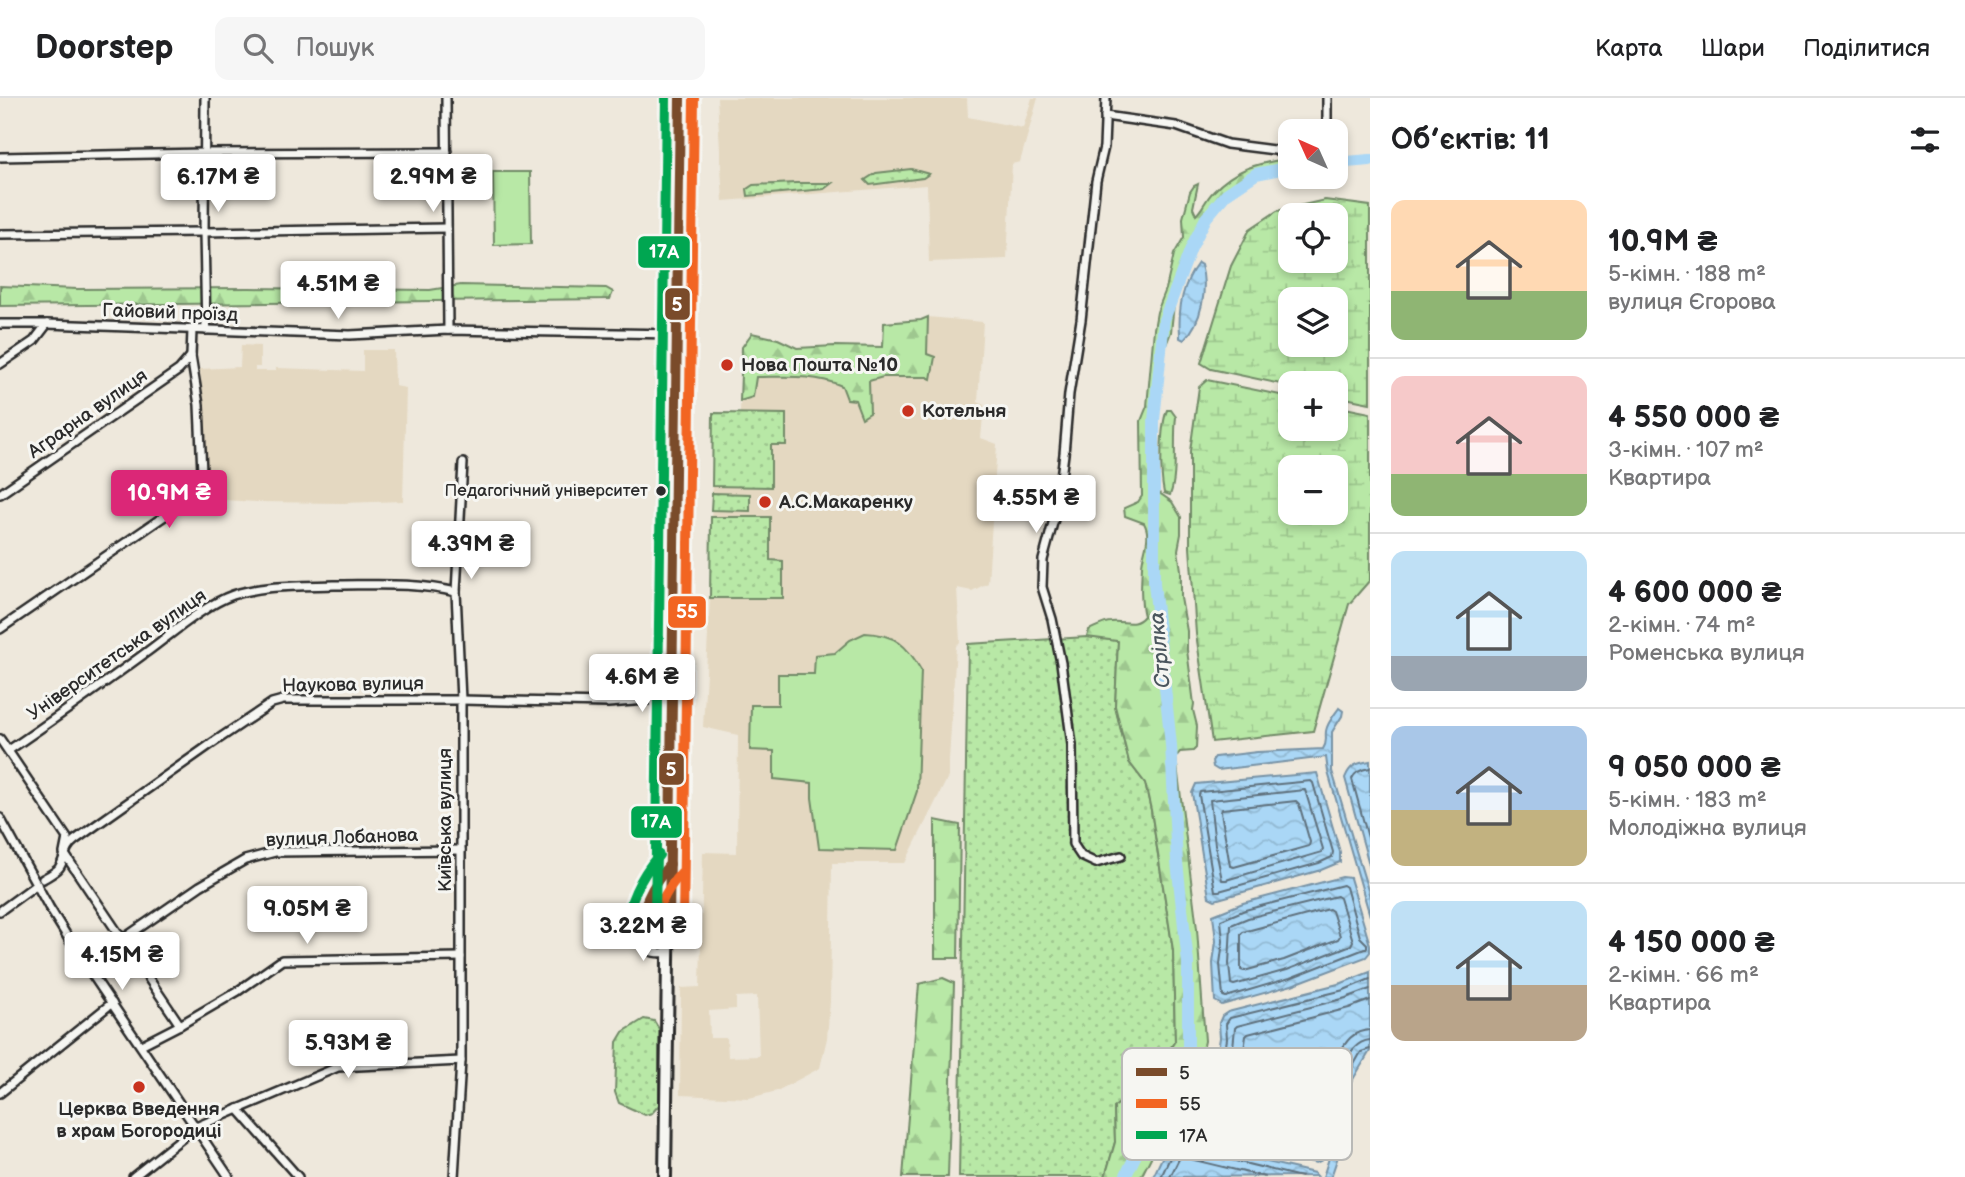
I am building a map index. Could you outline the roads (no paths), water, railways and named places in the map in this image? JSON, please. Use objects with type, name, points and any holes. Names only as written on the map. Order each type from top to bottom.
[{"type":"main road","points":[[665,1177],[680,98]]},
{"type":"street","points":[[205,98],[206,330]]},
{"type":"street","points":[[446,98],[449,330]]},
{"type":"street","points":[[1106,98],[1104,147],[1096,181],[1060,481],[1054,519],[1043,560],[1042,587],[1061,663],[1072,745],[1073,844],[1081,856],[1096,863],[1121,856]]},
{"type":"street","points":[[1327,98],[1327,119]]},
{"type":"street","points":[[1105,116],[1176,126],[1227,144],[1278,150]]},
{"type":"street","points":[[0,157],[447,152]]},
{"type":"street","points":[[0,233],[447,228]]},
{"type":"street","name":"Гайовий проїзд","points":[[0,324],[350,335],[449,330],[675,334]]},
{"type":"street","points":[[0,364],[34,341],[47,324]]},
{"type":"street","points":[[0,629],[182,504],[195,490],[202,473],[199,405],[191,356],[192,330]]},
{"type":"street","name":"Аграрна вулиця","points":[[0,494],[178,370],[191,356]]},
{"type":"street","name":"Київська вулиця","points":[[454,1177],[461,1061],[461,700],[456,592],[463,463]]},
{"type":"street","name":"Університетська вулиця","points":[[9,750],[209,608],[233,595],[289,586],[330,585],[416,585],[456,592]]},
{"type":"street","name":"Наукова вулиця","points":[[0,911],[59,868],[69,844],[272,703],[296,698],[608,703],[673,698]]},
{"type":"street","points":[[0,739],[67,838],[64,853],[180,1025]]},
{"type":"street","points":[[0,818],[40,882],[75,948],[229,1177]]},
{"type":"street","name":"вулиця Лобанова","points":[[122,939],[245,860],[275,852],[461,850]]},
{"type":"street","points":[[668,952],[656,954],[648,950],[638,935],[642,911],[648,897],[660,874],[670,864]]},
{"type":"street","points":[[141,1045],[238,991],[282,960],[461,957]]},
{"type":"street","points":[[0,1093],[112,1003]]},
{"type":"street","points":[[133,1177],[196,1127],[338,1067],[461,1061]]},
{"type":"street","points":[[238,1109],[298,1177]]},
{"type":"water","points":[[1198,263],[1201,265],[1204,284],[1202,305],[1195,324],[1184,340],[1180,338],[1181,306],[1185,288]]},
{"type":"water","points":[[1339,708],[1343,711],[1342,716],[1332,732],[1332,771],[1370,897],[1370,916],[1326,757],[1218,770],[1213,767],[1212,761],[1215,757],[1257,752],[1323,749],[1329,722]]},
{"type":"water","points":[[1370,761],[1370,868],[1345,778],[1354,765]]},
{"type":"water","points":[[1317,773],[1340,852],[1340,862],[1321,870],[1215,900],[1209,897],[1192,793],[1196,784]]},
{"type":"water","points":[[1342,877],[1350,878],[1370,945],[1370,952],[1366,957],[1292,985],[1222,1005],[1215,1001],[1213,963],[1216,941],[1213,915],[1243,903]]},
{"type":"water","points":[[1370,972],[1370,1051],[1352,1081],[1352,1048],[1218,1048],[1219,1023],[1222,1016],[1228,1012],[1342,983]]},
{"type":"water","points":[[1161,1160],[1258,1160],[1314,1173],[1317,1176],[1153,1177]]},
{"type":"water","points":[[1328,1160],[1337,1160],[1331,1177],[1323,1177]]},
{"type":"waterway","name":"Стрілка","points":[[1348,162],[1370,160]]},
{"type":"waterway","name":"Стрілка","points":[[1188,1048],[1188,963],[1177,862],[1171,745],[1154,583],[1154,420],[1164,320],[1191,248],[1206,218],[1226,194],[1256,174],[1278,169]]},
{"type":"waterway","name":"Стрілка","points":[[1125,1177],[1133,1160]]},
{"type":"place","name":"Нова Пошта №10","points":[[727,365]]},
{"type":"place","name":"Котельня","points":[[908,411]]},
{"type":"place","name":"Педагогічний університет","points":[[661,491]]},
{"type":"place","name":"А.С.Макаренку","points":[[765,502]]},
{"type":"place","name":"Церква Введення в храм Богородиці","points":[[139,1087]]}]
